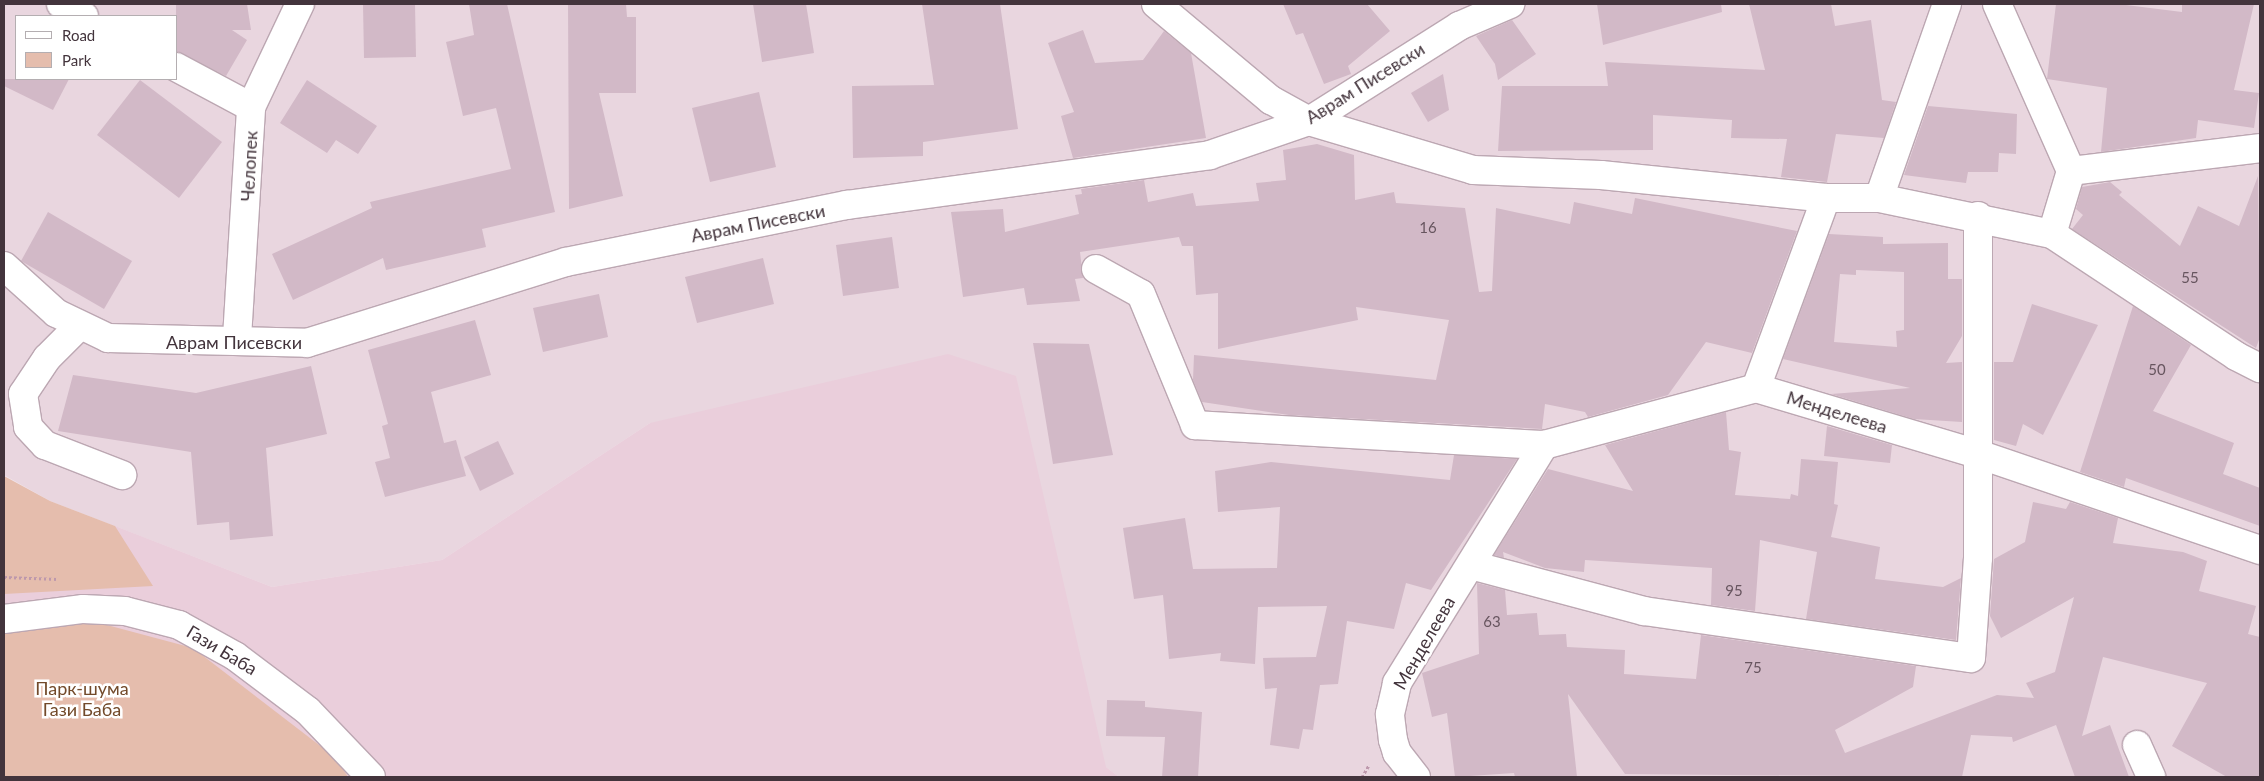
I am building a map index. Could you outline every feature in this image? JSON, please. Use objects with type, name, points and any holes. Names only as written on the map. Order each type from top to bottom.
[{"type":"street","points":[[61,4],[82,15]]},
{"type":"street","name":"Челопек","points":[[237,338],[251,107],[300,4]]},
{"type":"street","points":[[1156,4],[1271,100],[1309,121],[1473,170],[1601,175],[1826,198],[1879,198],[1978,216],[2052,234],[2236,356],[2260,368]]},
{"type":"street","name":"Аврам Писевски","points":[[4,266],[56,313],[79,326],[108,338],[146,342],[237,338],[307,343],[566,262],[847,205],[1210,155],[1309,121],[1459,26],[1510,4]]},
{"type":"street","points":[[1879,198],[1947,4]]},
{"type":"street","points":[[1997,4],[2070,171],[2052,234]]},
{"type":"street","points":[[178,67],[251,107]]},
{"type":"street","points":[[2070,171],[2260,148]]},
{"type":"street","points":[[1096,269],[1140,294],[1195,425],[1544,445],[1756,388],[1826,198]]},
{"type":"street","points":[[1471,565],[1644,611],[1971,658],[1978,558],[1978,216]]},
{"type":"street","points":[[79,326],[47,358],[23,394],[28,427],[45,445],[122,475]]},
{"type":"street","name":"Менделеева","points":[[1756,388],[1978,454],[2260,550]]},
{"type":"street","name":"Менделеева","points":[[1416,777],[1397,753],[1391,701],[1407,664],[1471,565],[1544,445]]},
{"type":"street","name":"Гази Баба","points":[[4,618],[83,609],[125,611],[179,625],[235,656],[308,711],[371,777]]},
{"type":"street","points":[[2137,745],[2151,777]]},
{"type":"shaded area","points":[[4,4],[2260,4],[2260,777],[1119,777],[650,423],[442,560],[272,587],[50,501],[4,475]]},
{"type":"shaded area","points":[[948,354],[1016,376],[1106,767],[1119,777],[4,777],[4,573],[115,526],[272,587],[442,560],[650,423]]},
{"type":"green space","points":[[4,476],[50,501],[115,526],[153,586],[4,594]]},
{"type":"green space","name":"Парк-шума Гази Баба","points":[[77,617],[193,648],[336,758],[348,777],[4,777],[4,623]]},
{"type":"building","points":[[176,4],[247,4],[251,30],[232,30],[247,40],[226,76],[178,53],[178,15],[176,15]]},
{"type":"building","points":[[363,4],[415,4],[416,57],[364,58]]},
{"type":"building","points":[[469,4],[507,4],[555,212],[482,229],[486,247],[386,270],[383,258],[293,300],[272,254],[372,208],[370,202],[511,169],[496,108],[463,116],[446,42],[474,35]]},
{"type":"building","points":[[568,4],[626,4],[627,17],[636,17],[636,93],[599,93],[623,196],[569,209]]},
{"type":"building","points":[[753,4],[806,4],[814,53],[762,62]]},
{"type":"building","points":[[922,4],[1000,4],[1018,129],[923,142],[923,156],[853,158],[852,86],[934,85]]},
{"type":"building","points":[[1283,4],[1367,4],[1390,31],[1348,66],[1351,74],[1324,84],[1303,33],[1296,35]]},
{"type":"building","points":[[1597,4],[1721,4],[1722,12],[1603,45]]},
{"type":"building","points":[[1749,4],[1831,4],[1835,26],[1871,20],[1882,100],[1896,102],[1884,138],[1836,134],[1827,182],[1781,177],[1787,139],[1731,138],[1732,120],[1653,115],[1653,150],[1498,151],[1502,86],[1608,86],[1605,62],[1765,70]]},
{"type":"building","points":[[2056,4],[2118,4],[2182,12],[2182,4],[2254,4],[2234,90],[2259,93],[2254,128],[2198,120],[2196,138],[2101,152],[2107,88],[2047,79]]},
{"type":"building","points":[[1512,20],[1536,54],[1498,80],[1495,64],[1476,36]]},
{"type":"building","points":[[1083,30],[1095,63],[1143,60],[1164,31],[1191,53],[1206,138],[1073,158],[1061,116],[1074,112],[1048,43]]},
{"type":"building","points":[[1443,74],[1449,110],[1428,122],[1411,93]]},
{"type":"building","points":[[4,79],[68,80],[53,110],[4,86]]},
{"type":"building","points":[[140,80],[222,142],[179,198],[97,135]]},
{"type":"building","points":[[307,80],[377,126],[358,154],[336,140],[327,153],[280,123]]},
{"type":"building","points":[[759,92],[776,167],[710,182],[692,108]]},
{"type":"building","points":[[1928,106],[2017,114],[2016,154],[1999,153],[1998,172],[1968,172],[1966,183],[1904,175]]},
{"type":"building","points":[[1317,144],[1354,155],[1355,200],[1394,192],[1396,203],[1465,208],[1479,292],[1492,291],[1496,208],[1570,224],[1574,202],[1632,214],[1635,198],[1797,231],[1752,353],[1706,342],[1668,395],[1588,417],[1585,412],[1545,404],[1542,429],[1289,415],[1202,402],[1193,380],[1194,355],[1436,380],[1449,320],[1356,307],[1358,320],[1218,349],[1218,293],[1196,295],[1193,246],[1182,246],[1179,237],[1080,252],[1083,278],[1075,279],[1080,301],[1027,305],[1024,288],[963,297],[951,212],[1003,209],[1005,232],[1079,214],[1075,195],[1082,194],[1081,189],[1144,180],[1148,202],[1193,193],[1196,206],[1259,201],[1256,183],[1286,180],[1283,150]]},
{"type":"building","points":[[2258,176],[2260,337],[2256,348],[2072,229],[2083,215],[2076,209],[2082,187],[2110,182],[2122,192],[2119,195],[2180,246],[2198,206],[2239,226]]},
{"type":"building","points":[[48,212],[132,261],[104,309],[21,261]]},
{"type":"building","points":[[1829,234],[1883,237],[1883,244],[1948,243],[1948,279],[1962,279],[1962,336],[1946,363],[1962,362],[1962,422],[1914,419],[1831,394],[1910,388],[1783,359]],"holes":[[[1856,270],[1904,272],[1904,330],[1896,331],[1897,347],[1834,342],[1840,274],[1856,275]]]},
{"type":"building","points":[[892,237],[899,288],[843,296],[836,245]]},
{"type":"building","points":[[763,258],[774,304],[697,323],[685,277]]},
{"type":"building","points":[[599,294],[608,337],[543,352],[533,308]]},
{"type":"building","points":[[2032,304],[2098,325],[2043,435],[2023,424],[2016,446],[1994,440],[1994,362],[2013,362]]},
{"type":"building","points":[[2133,306],[2191,345],[2153,411],[2234,443],[2223,474],[2260,488],[2260,526],[2126,478],[2124,487],[2080,472]]},
{"type":"building","points":[[475,320],[491,375],[431,392],[444,443],[456,440],[466,476],[385,497],[375,462],[390,458],[382,426],[388,424],[368,350]]},
{"type":"building","points":[[1033,343],[1089,344],[1113,455],[1053,464]]},
{"type":"building","points":[[311,366],[327,434],[266,448],[273,536],[230,540],[229,522],[197,525],[191,452],[58,431],[73,375],[196,393]]},
{"type":"building","points":[[1726,412],[1729,450],[1741,452],[1735,495],[1790,499],[1791,494],[1798,496],[1801,459],[1838,462],[1834,504],[1838,505],[1831,537],[1880,547],[1875,579],[1943,587],[1961,578],[1956,640],[1806,619],[1817,552],[1760,540],[1755,611],[1711,605],[1712,568],[1585,560],[1584,572],[1545,568],[1503,552],[1504,558],[1494,555],[1548,469],[1633,491],[1605,445]]},
{"type":"building","points":[[1827,426],[1892,445],[1890,463],[1824,456]]},
{"type":"building","points":[[498,441],[514,474],[480,491],[464,457]]},
{"type":"building","points":[[1454,455],[1517,459],[1431,590],[1406,583],[1394,629],[1347,621],[1338,684],[1320,685],[1313,730],[1303,729],[1299,749],[1270,745],[1277,688],[1265,689],[1263,658],[1316,657],[1327,606],[1258,607],[1255,664],[1220,661],[1221,653],[1169,659],[1163,595],[1134,599],[1123,528],[1185,518],[1193,569],[1277,568],[1280,507],[1218,512],[1215,471],[1271,462],[1450,480]]},
{"type":"building","points":[[2033,502],[2066,509],[2070,502],[2118,518],[2113,543],[2183,552],[2207,561],[2199,591],[2256,606],[2248,634],[2260,637],[2260,777],[2227,777],[2172,746],[2207,683],[2103,657],[2082,736],[2110,725],[2129,777],[2075,777],[2056,725],[2013,742],[2012,737],[1971,735],[1962,777],[1625,774],[1568,694],[1577,777],[1515,777],[1514,773],[1455,777],[1447,713],[1432,717],[1422,673],[1479,654],[1477,583],[1505,590],[1507,615],[1537,613],[1539,635],[1566,634],[1567,647],[1625,650],[1624,674],[1696,679],[1701,635],[1916,666],[1913,687],[1835,730],[1845,753],[1997,695],[2034,698],[2026,683],[2055,672],[2074,597],[2001,638],[1990,616],[1994,559],[2025,542]]},
{"type":"building","points":[[1107,700],[1145,701],[1145,707],[1202,712],[1198,777],[1162,777],[1165,737],[1106,736]]}]
